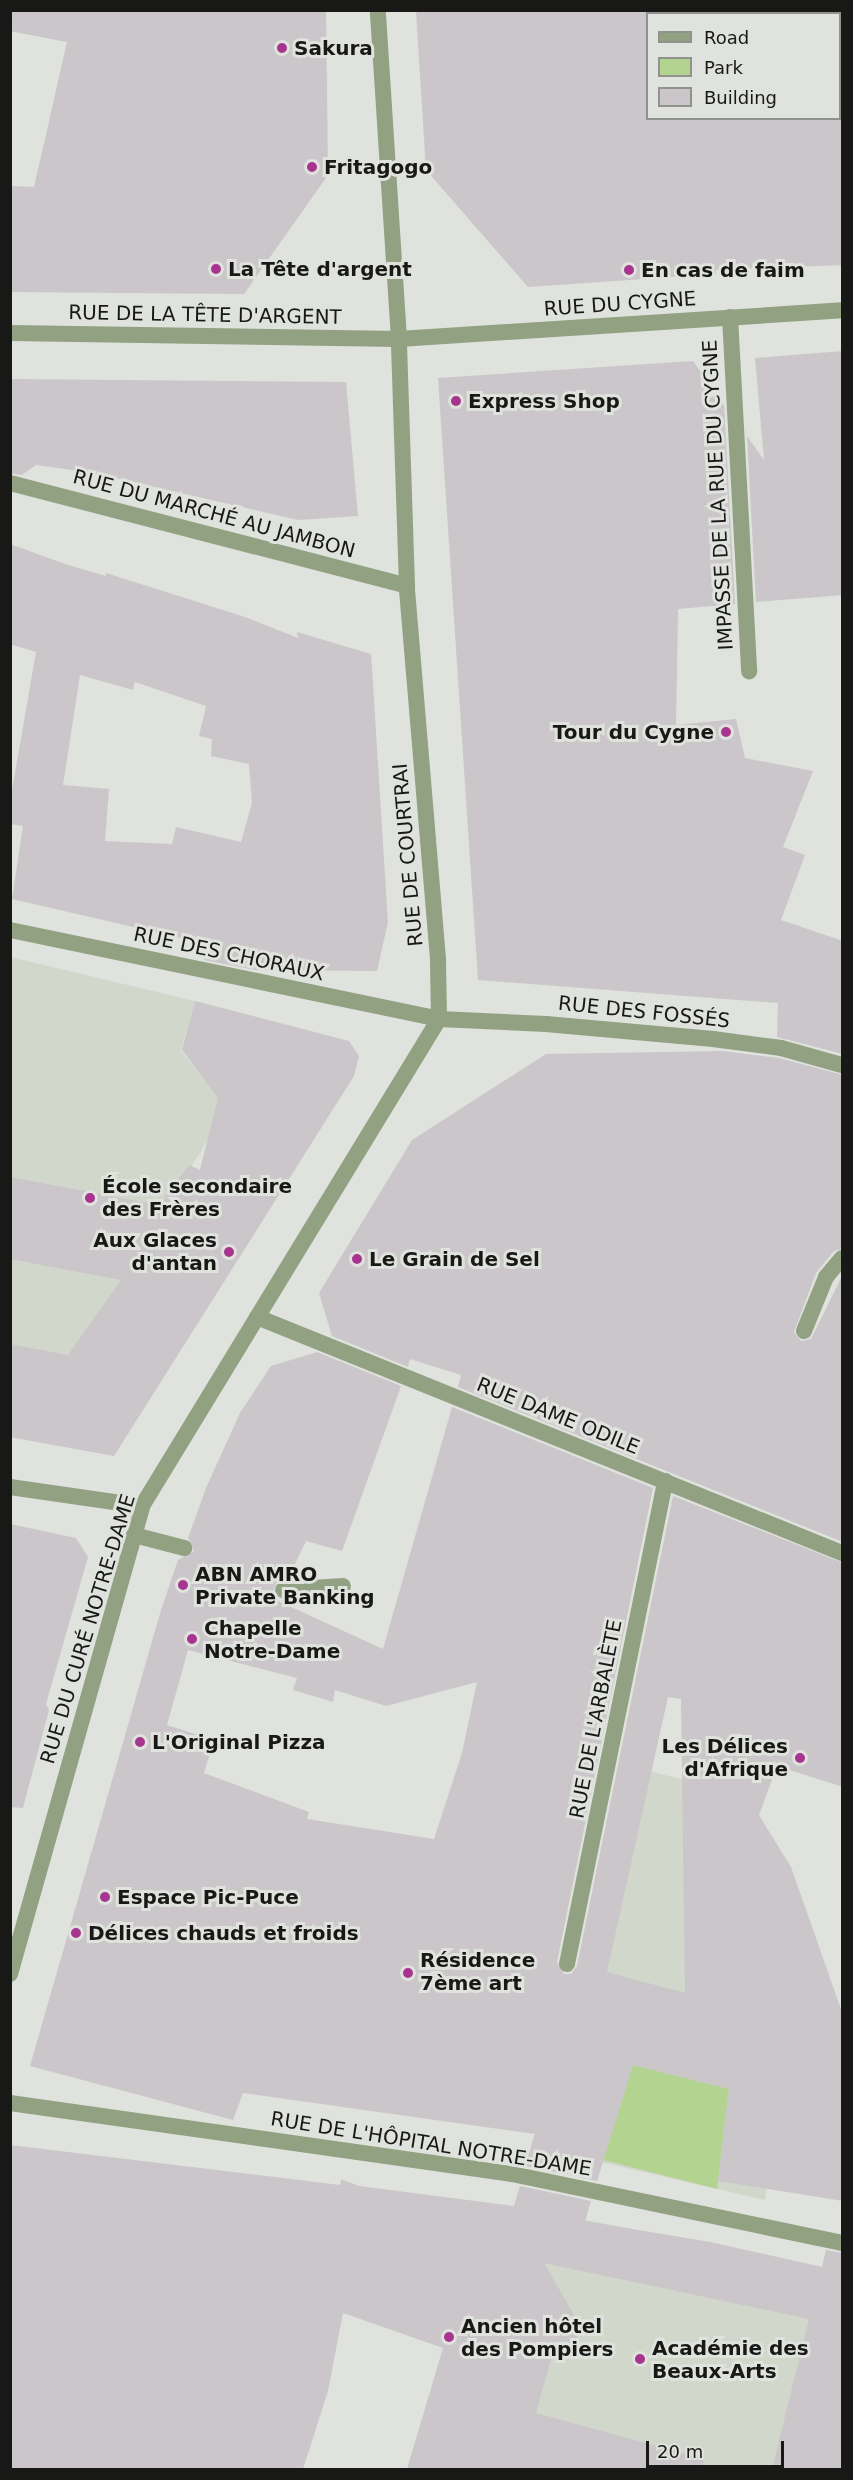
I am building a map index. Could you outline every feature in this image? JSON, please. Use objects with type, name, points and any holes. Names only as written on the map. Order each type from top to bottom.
[{"type":"street","name":"RUE DE COURTRAI","points":[[378,10],[399,339],[407,586],[438,959],[439,1019]]},
{"type":"street","name":"RUE DU CYGNE","points":[[399,339],[843,310]]},
{"type":"street","name":"IMPASSE DE LA RUE DU CYGNE","points":[[730,317],[749,671]]},
{"type":"street","name":"RUE DE LA TÊTE D'ARGENT","points":[[10,333],[399,339]]},
{"type":"street","name":"RUE DU MARCHÉ AU JAMBON","points":[[10,483],[407,586]]},
{"type":"street","name":"RUE DES CHORAUX","points":[[10,930],[439,1019]]},
{"type":"street","name":"RUE DES FOSSÉS","points":[[439,1019],[546,1024],[713,1039],[781,1048],[843,1065]]},
{"type":"street","points":[[257,1317],[439,1019]]},
{"type":"street","points":[[804,1331],[826,1277],[843,1258]]},
{"type":"street","name":"RUE DAME ODILE","points":[[257,1317],[843,1553]]},
{"type":"street","name":"RUE DU CURÉ NOTRE-DAME","points":[[10,1974],[142,1506],[257,1317]]},
{"type":"street","name":"RUE DE L'ARBALÈTE","points":[[567,1964],[665,1481]]},
{"type":"street","points":[[10,1488],[142,1506]]},
{"type":"street","points":[[134,1535],[184,1548]]},
{"type":"street","points":[[283,1590],[343,1586]]},
{"type":"street","name":"RUE DE L'HÔPITAL NOTRE-DAME","points":[[10,2103],[459,2165],[843,2243]]},
{"type":"shaded area","points":[[774,10],[735,12],[651,11]]},
{"type":"shaded area","name":"École secondaire des Frères","points":[[10,957],[195,1001],[181,1051],[219,1098],[209,1138],[116,1288],[59,1446],[11,1437]]},
{"type":"shaded area","points":[[644,1770],[710,1786],[774,2134],[765,2200],[531,2146]]},
{"type":"shaded area","name":"Académie des Beaux-Arts","points":[[526,2208],[825,2268],[772,2469],[445,2470]]},
{"type":"green space","points":[[633,2065],[729,2089],[717,2189],[603,2160]]},
{"type":"building","points":[[10,10],[326,10],[328,175],[244,294],[10,292],[10,186],[34,187],[67,42],[10,31]]},
{"type":"building","points":[[416,10],[648,10],[646,12],[646,120],[841,120],[843,118],[843,265],[716,270],[716,274],[528,287],[426,170]]},
{"type":"building","points":[[843,351],[843,595],[756,602],[747,436],[764,460],[755,358]]},
{"type":"building","points":[[693,361],[724,405],[735,604],[678,609],[676,725],[736,719],[745,758],[813,771],[783,847],[805,855],[781,920],[843,941],[843,1054],[777,1037],[778,1003],[478,980],[438,378]]},
{"type":"building","points":[[10,379],[346,382],[358,516],[298,520],[94,473],[36,465],[22,475],[10,473]]},
{"type":"building","points":[[10,544],[68,565],[106,576],[106,573],[245,617],[298,638],[297,632],[371,654],[388,922],[377,971],[255,970],[204,960],[207,944],[12,899],[23,826],[10,824],[10,802],[36,652],[10,644]],"holes":[[[80,675],[133,690],[135,682],[206,706],[199,736],[212,739],[211,756],[249,764],[252,803],[241,842],[176,827],[172,844],[105,841],[109,789],[63,785]]]},
{"type":"building","points":[[195,1001],[349,1041],[359,1056],[354,1076],[114,1456],[10,1437],[10,1344],[68,1355],[121,1280],[10,1259],[10,1177],[159,1205],[189,1165],[200,1170],[218,1098],[182,1050]]},
{"type":"building","points":[[723,1051],[779,1058],[843,1075],[843,1248],[834,1251],[816,1273],[794,1332],[801,1341],[811,1339],[843,1274],[843,1542],[458,1387],[461,1375],[410,1359],[408,1367],[332,1336],[319,1293],[412,1140],[546,1054]]},
{"type":"building","points":[[317,1352],[401,1386],[342,1551],[306,1541],[288,1579],[277,1582],[273,1591],[278,1601],[383,1649],[452,1407],[653,1488],[557,1962],[564,1974],[571,1974],[577,1966],[673,1496],[843,1563],[843,1787],[777,1766],[759,1815],[791,1867],[843,2015],[843,2201],[718,2181],[729,2089],[633,2065],[597,2181],[525,2166],[535,2134],[243,2093],[233,2120],[30,2066],[161,1610],[178,1560],[194,1551],[188,1538],[206,1488],[240,1413],[271,1366]],"holes":[[[188,1650],[297,1678],[293,1690],[333,1702],[335,1690],[386,1706],[477,1682],[462,1753],[434,1839],[307,1819],[309,1812],[204,1773],[214,1740],[167,1725]],[[668,1697],[681,1699],[685,1993],[607,1972]]]},
{"type":"building","points":[[10,1524],[76,1538],[88,1557],[46,1704],[49,1710],[23,1808],[10,1807]]},
{"type":"building","points":[[10,2145],[340,2185],[341,2179],[359,2186],[514,2206],[520,2186],[591,2201],[585,2221],[710,2242],[822,2267],[826,2250],[843,2253],[843,2469],[772,2469],[809,2319],[544,2263],[580,2325],[576,2342],[552,2356],[536,2413],[704,2459],[702,2469],[407,2469],[443,2348],[343,2313],[328,2391],[303,2469],[10,2469]]},
{"type":"place","name":"Sakura","points":[[282,48]]},
{"type":"place","name":"Fritagogo","points":[[312,167]]},
{"type":"place","name":"La Tête d'argent","points":[[216,269]]},
{"type":"place","name":"En cas de faim","points":[[629,270]]},
{"type":"place","name":"Express Shop","points":[[456,401]]},
{"type":"place","name":"Tour du Cygne","points":[[726,732]]},
{"type":"place","name":"École secondaire des Frères","points":[[90,1198]]},
{"type":"place","name":"Aux Glaces d'antan","points":[[229,1252]]},
{"type":"place","name":"Le Grain de Sel","points":[[357,1259]]},
{"type":"place","name":"ABN AMRO Private Banking","points":[[183,1585]]},
{"type":"place","name":"Chapelle Notre-Dame","points":[[192,1639]]},
{"type":"place","name":"L'Original Pizza","points":[[140,1742]]},
{"type":"place","name":"Les Délices d'Afrique","points":[[800,1758]]},
{"type":"place","name":"Espace Pic-Puce","points":[[105,1897]]},
{"type":"place","name":"Délices chauds et froids","points":[[76,1933]]},
{"type":"place","name":"Résidence 7ème art","points":[[408,1973]]},
{"type":"place","name":"Ancien hôtel des Pompiers","points":[[449,2337]]},
{"type":"place","name":"Académie des Beaux-Arts","points":[[640,2359]]}]
